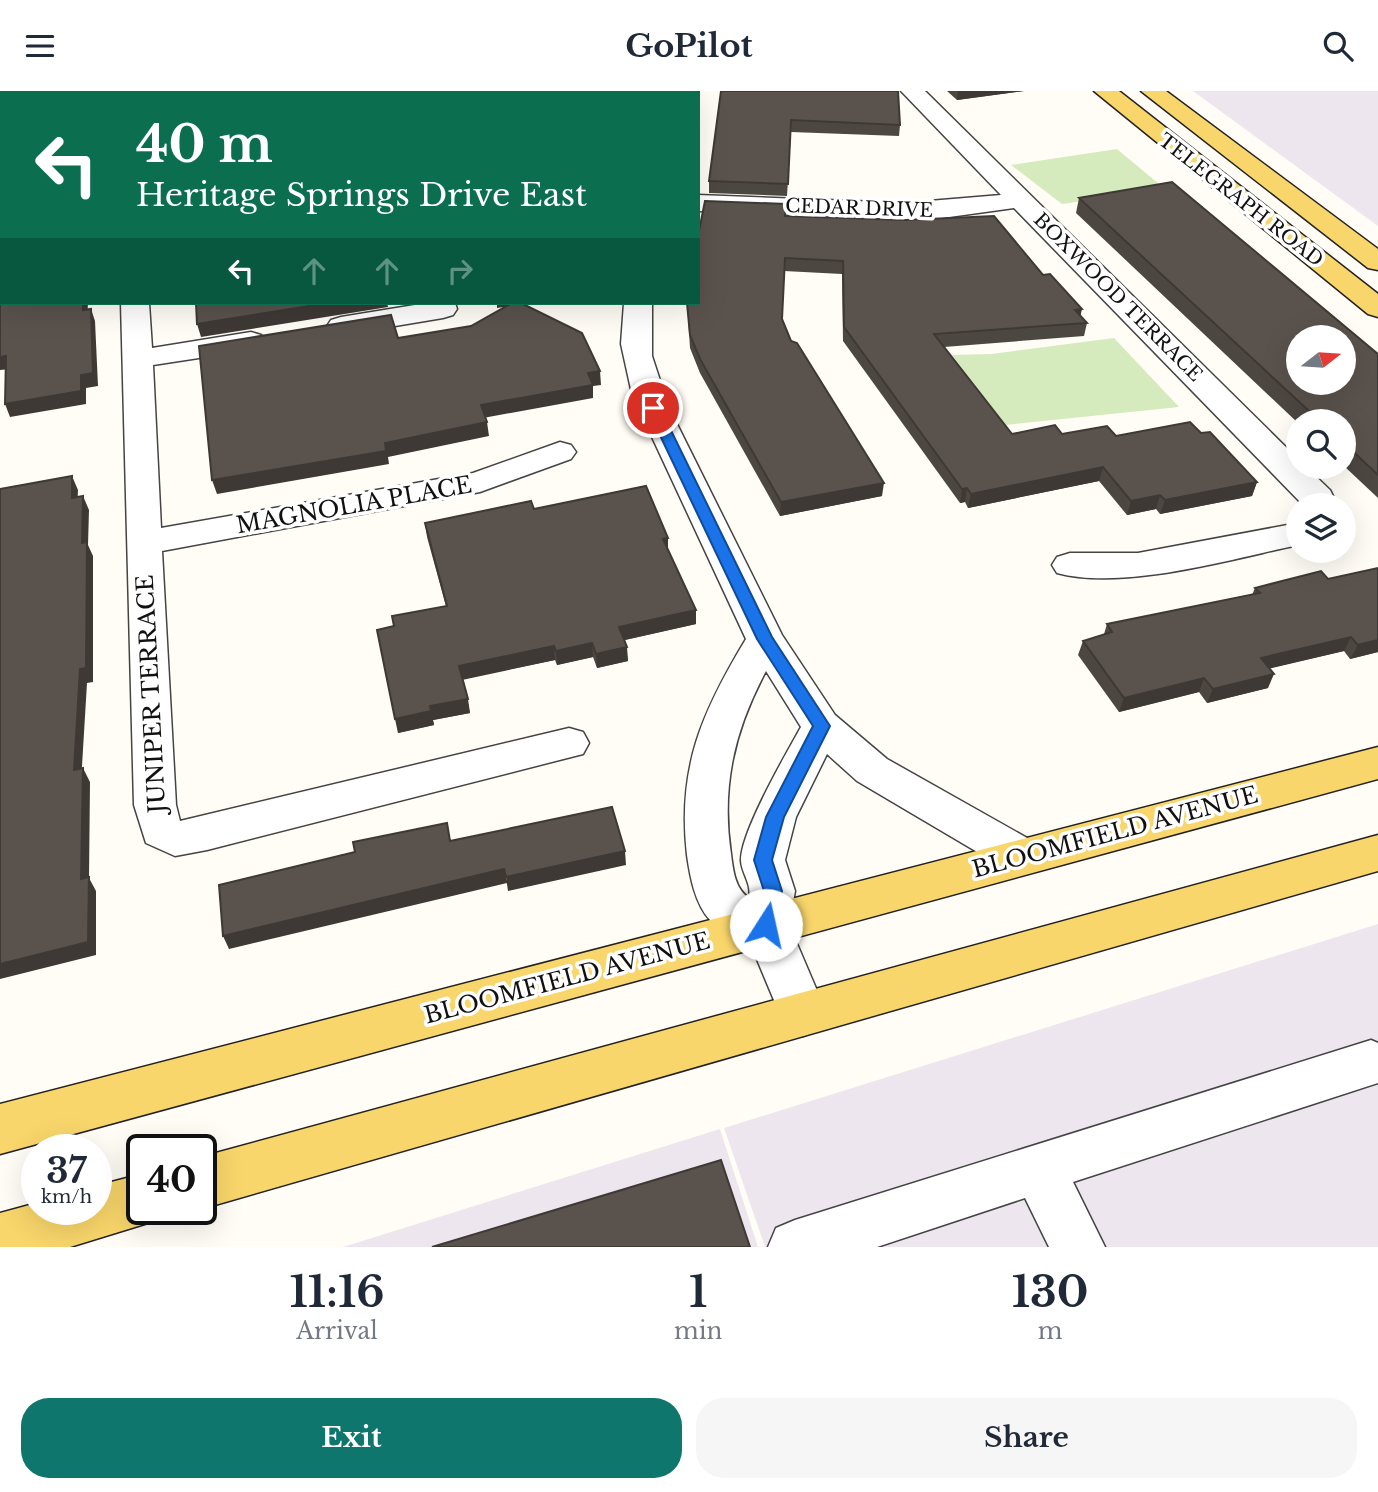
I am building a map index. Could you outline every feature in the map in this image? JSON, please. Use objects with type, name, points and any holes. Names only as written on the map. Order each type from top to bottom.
[{"type":"main road","name":"TELEGRAPH ROAD","points":[[1105,91],[1378,308]]},
{"type":"main road","name":"TELEGRAPH ROAD","points":[[1152,91],[1378,262]]},
{"type":"main road","name":"BLOOMFIELD AVENUE","points":[[0,1129],[1378,763]]},
{"type":"main road","points":[[217,1179],[803,1014],[1375,858]]},
{"type":"main road","points":[[0,1240],[126,1205]]},
{"type":"street","name":"BOXWOOD TERRACE","points":[[912,91],[1313,493]]},
{"type":"street","name":"CEDAR DRIVE","points":[[700,202],[917,211],[1019,200]]},
{"type":"street","name":"JUNIPER TERRACE","points":[[135,305],[155,805],[157,823],[167,836],[176,839],[207,833],[569,743]]},
{"type":"street","points":[[137,359],[443,309],[442,305]]},
{"type":"street","points":[[638,305],[633,330],[637,368],[765,639],[821,726],[872,770],[1021,856]]},
{"type":"street","name":"MAGNOLIA PLACE","points":[[144,543],[480,482],[560,452]]},
{"type":"street","points":[[1070,565],[1138,565],[1286,536]]},
{"type":"street","points":[[765,639],[728,701],[709,756],[704,826],[715,884],[727,907],[766,925]]},
{"type":"street","points":[[803,1014],[766,925],[773,891],[763,860],[775,817],[821,726]]},
{"type":"street","points":[[795,1247],[1371,1063]]},
{"type":"street","points":[[1038,1168],[1078,1247]]},
{"type":"shaded area","points":[[1193,91],[1378,91],[1378,226]]},
{"type":"shaded area","points":[[1378,924],[1378,1247],[765,1247],[724,1128]]},
{"type":"shaded area","points":[[720,1129],[758,1247],[343,1247]]},
{"type":"green space","points":[[1117,149],[1165,189],[1062,204],[1011,165]]},
{"type":"green space","points":[[1114,338],[1179,407],[1005,425],[952,355],[992,354]]},
{"type":"building","points":[[721,91],[898,91],[900,125],[791,120],[788,184],[709,181]]},
{"type":"building","points":[[1172,182],[1343,325],[1286,325],[1286,390],[1079,198]]},
{"type":"building","points":[[705,201],[786,204],[785,216],[906,220],[994,216],[1043,275],[1050,274],[1082,309],[1075,310],[1087,323],[934,334],[1012,434],[1055,425],[1062,434],[1107,426],[1116,436],[1190,422],[1201,433],[1210,432],[1257,482],[1165,500],[1160,495],[1131,501],[1103,467],[971,494],[967,488],[962,489],[844,327],[843,261],[785,258],[782,319],[791,341],[797,343],[884,483],[781,502],[700,359],[690,335],[687,305],[700,305],[700,226]]},
{"type":"building","points":[[0,305],[83,305],[83,310],[91,309],[93,373],[81,375],[81,391],[5,404],[6,356],[0,357]]},
{"type":"building","points":[[196,305],[316,305],[197,324]]},
{"type":"building","points":[[508,305],[525,305],[582,333],[600,371],[588,373],[593,385],[481,405],[487,422],[385,443],[386,451],[212,480],[199,346],[391,315],[398,338],[471,326]]},
{"type":"building","points":[[1356,336],[1378,354],[1378,475],[1356,454],[1356,409],[1307,409],[1292,395],[1356,395]]},
{"type":"building","points":[[72,476],[72,498],[83,496],[82,543],[87,542],[86,668],[80,669],[74,770],[83,768],[81,879],[89,877],[88,942],[0,964],[0,489]]},
{"type":"building","points":[[646,486],[668,538],[663,539],[696,610],[619,627],[627,647],[596,654],[592,643],[556,651],[554,646],[459,666],[468,699],[430,706],[431,711],[395,719],[377,630],[394,626],[392,616],[447,606],[425,523],[531,501],[534,509]]},
{"type":"building","points":[[1378,568],[1378,640],[1358,645],[1351,637],[1261,658],[1274,674],[1213,689],[1204,678],[1124,698],[1083,641],[1112,632],[1107,624],[1260,593],[1255,588],[1321,571],[1328,579]]},
{"type":"building","points":[[612,807],[625,851],[506,877],[504,869],[223,936],[219,885],[355,852],[353,842],[447,823],[450,841]]},
{"type":"building","points":[[721,1160],[750,1247],[432,1247]]},
{"type":"route","points":[[653,408],[765,639],[821,726],[775,817],[763,860],[773,891],[766,925]]}]
